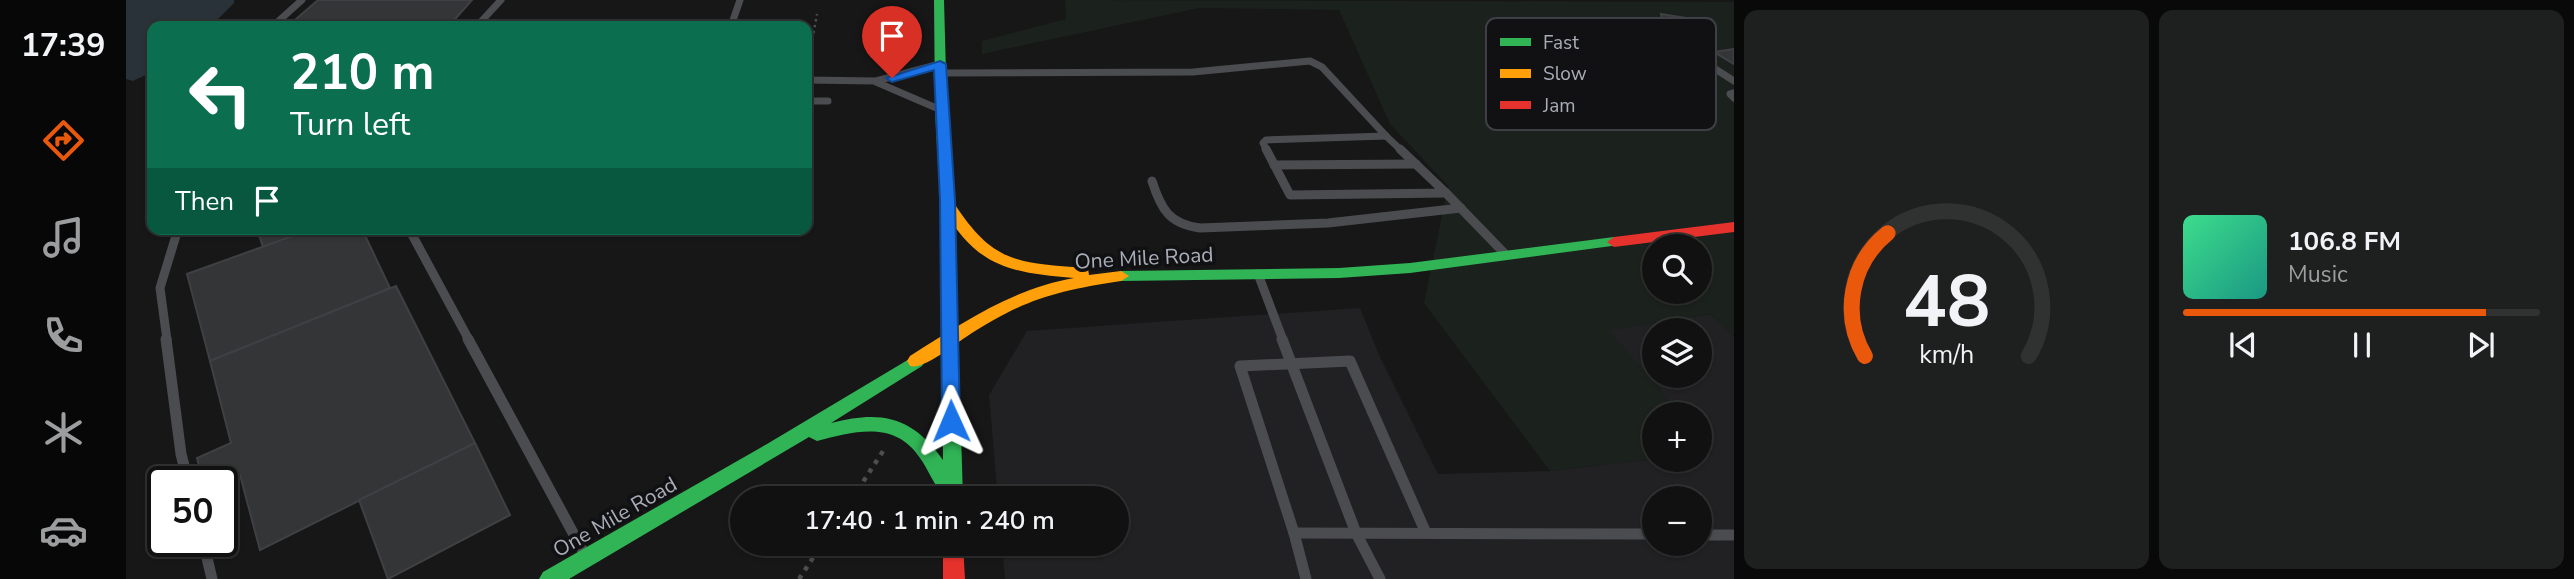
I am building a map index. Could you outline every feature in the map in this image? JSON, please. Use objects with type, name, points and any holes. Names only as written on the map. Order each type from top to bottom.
[{"type":"main road","points":[[939,0],[941,110],[947,200],[953,486]]},
{"type":"main road","points":[[947,200],[955,223],[964,237],[993,257],[1034,269],[1124,276]]},
{"type":"main road","name":"One Mile Road","points":[[550,579],[774,449],[1011,304],[1038,292],[1068,284],[1124,276],[1410,268],[1734,227]]},
{"type":"main road","points":[[774,449],[839,426],[868,421],[898,426],[919,438],[939,465],[948,486]]},
{"type":"main road","points":[[953,556],[954,579]]},
{"type":"lane","points":[[278,21],[302,0]]},
{"type":"lane","points":[[482,21],[501,0]]},
{"type":"lane","points":[[733,21],[740,0]]},
{"type":"lane","points":[[812,80],[876,81],[940,69],[1193,72],[1310,61],[1322,68],[1506,255]]},
{"type":"lane","points":[[1716,69],[1734,81]]},
{"type":"lane","points":[[876,81],[941,110]]},
{"type":"lane","points":[[1734,93],[1730,95],[1734,98]]},
{"type":"lane","points":[[812,100],[828,101]]},
{"type":"lane","points":[[1387,136],[1266,140],[1264,143],[1290,195],[1446,193]]},
{"type":"lane","points":[[1274,165],[1416,164]]},
{"type":"lane","points":[[1152,181],[1163,214],[1176,223],[1195,228],[1306,226],[1377,220],[1461,208]]},
{"type":"lane","points":[[176,235],[160,288],[184,466]]},
{"type":"lane","points":[[412,235],[586,558]]},
{"type":"lane","points":[[1258,274],[1356,533],[1380,579]]},
{"type":"lane","points":[[1306,579],[1294,533],[1240,366],[1350,361],[1426,533]]},
{"type":"lane","points":[[1294,533],[1642,534]]},
{"type":"lane","points":[[1712,535],[1734,535]]},
{"type":"lane","points":[[207,557],[212,579]]},
{"type":"path","points":[[812,42],[817,14]]},
{"type":"path","points":[[860,486],[898,426]]},
{"type":"path","points":[[799,579],[814,556]]},
{"type":"shaded area","points":[[126,0],[234,0],[216,21],[147,21],[147,74],[133,81],[126,79]]},
{"type":"shaded area","points":[[1065,0],[1734,2],[1734,336],[1711,314],[1685,318],[1642,318],[1642,325],[1608,330],[1642,369],[1642,388],[1658,388],[1671,402],[1642,402],[1642,460],[1550,471],[1424,303],[1448,186],[1390,124],[1339,10],[1199,8],[982,54],[982,41],[1066,19]]},
{"type":"shaded area","points":[[1360,308],[1379,355],[1438,474],[1550,471],[1642,460],[1642,472],[1712,472],[1712,402],[1671,402],[1658,388],[1712,388],[1712,318],[1685,318],[1711,314],[1734,336],[1734,579],[1005,579],[1003,556],[1129,556],[1129,486],[997,486],[989,395],[1027,331]]},
{"type":"shaded area","points":[[1642,325],[1642,370],[1607,330]]},
{"type":"building","points":[[318,0],[472,0],[453,21],[294,21]]},
{"type":"building","points":[[1661,14],[1686,18],[1662,18]]},
{"type":"building","points":[[1734,49],[1734,64],[1716,53]]},
{"type":"building","points":[[259,235],[296,235],[263,247]]},
{"type":"building","points":[[295,235],[365,235],[390,288],[210,361],[187,274]]},
{"type":"building","points":[[396,286],[475,443],[260,550],[240,475],[238,476],[238,466],[199,466],[197,458],[231,443],[210,361]]},
{"type":"building","points":[[475,443],[510,515],[388,579],[359,500]]},
{"type":"traffic: fast","points":[[939,0],[941,110],[947,200],[953,486]]},
{"type":"traffic: fast","points":[[1121,276],[1339,273],[1410,268],[1614,242]]},
{"type":"traffic: fast","points":[[550,579],[774,449],[916,361]]},
{"type":"traffic: fast","points":[[817,434],[863,424],[897,427],[924,447],[947,486]]},
{"type":"traffic: slow","points":[[949,206],[960,226],[988,253],[1022,266],[1083,273]]},
{"type":"traffic: slow","points":[[916,361],[976,322],[1024,297],[1060,286],[1121,276]]},
{"type":"traffic: jam","points":[[1614,242],[1734,227]]},
{"type":"traffic: jam","points":[[953,556],[954,579]]},
{"type":"route","points":[[892,78],[940,64],[947,200],[951,421]]}]
